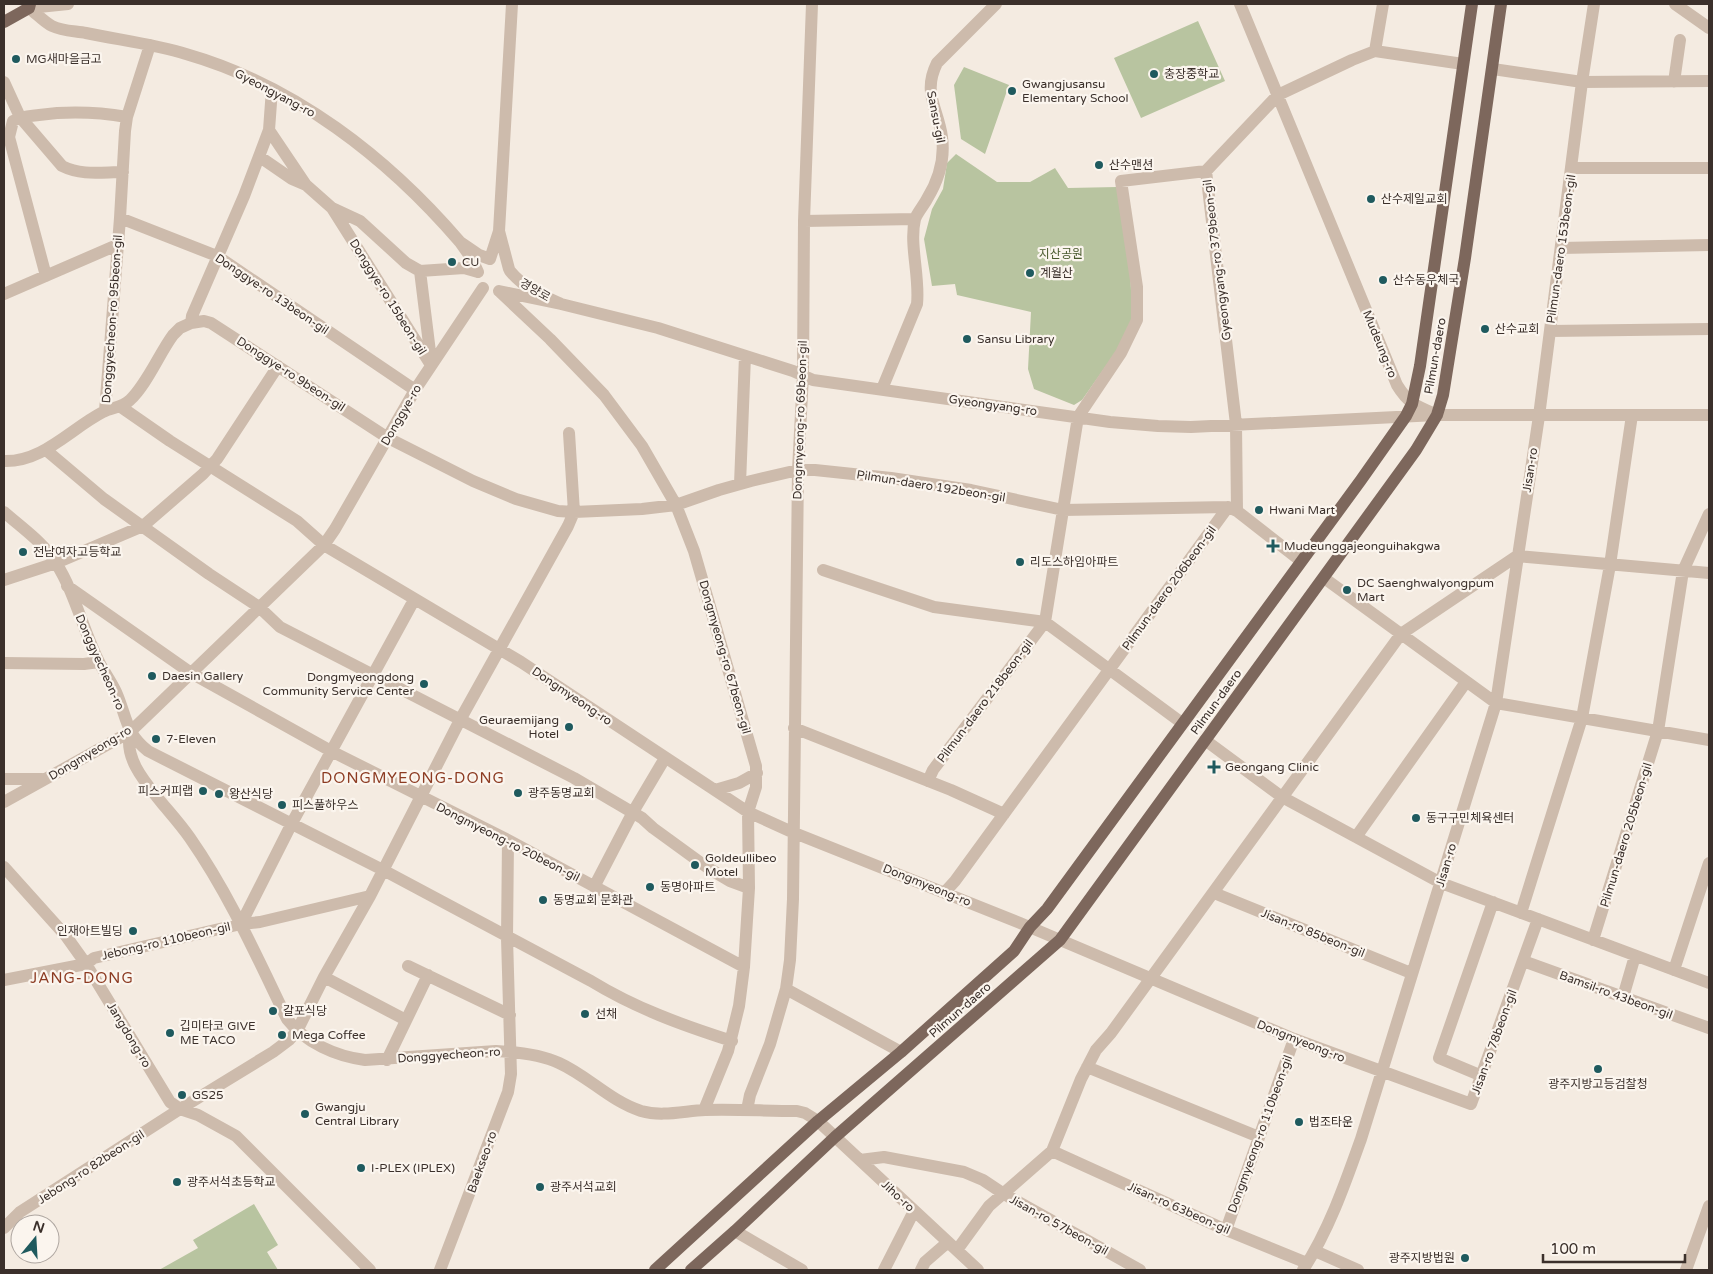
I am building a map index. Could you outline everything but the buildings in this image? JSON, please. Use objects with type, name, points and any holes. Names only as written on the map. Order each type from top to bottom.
[{"type":"main road","name":"Pilmun-daero","points":[[655,1270],[818,1121],[900,1052],[1014,951],[1406,416],[1412,404],[1420,366],[1472,4]]},
{"type":"main road","name":"Pilmun-daero","points":[[691,1270],[736,1231],[836,1137],[1060,940],[1416,450],[1437,415],[1446,376],[1493,69],[1501,4]]},
{"type":"main road","points":[[4,22],[29,5]]},
{"type":"street","points":[[29,5],[59,6],[68,4]]},
{"type":"street","points":[[478,272],[482,264],[490,259],[499,231],[512,4]]},
{"type":"street","name":"Sansu-gil","points":[[882,389],[917,304],[919,290],[914,244],[916,219],[934,188],[942,158],[942,136],[930,87],[933,71],[937,63],[996,4]]},
{"type":"street","name":"Mudeung-ro","points":[[1240,4],[1397,385],[1405,398],[1412,404],[1437,415],[1709,415]]},
{"type":"street","points":[[1375,51],[1383,4]]},
{"type":"street","name":"Pilmun-daero 153beon-gil","points":[[1539,416],[1582,82],[1594,4]]},
{"type":"street","points":[[1675,4],[1709,28]]},
{"type":"street","name":"Gyeongyang-ro","points":[[29,5],[52,26],[150,45],[215,63],[241,73],[272,89],[339,129],[381,162],[428,206],[460,242]]},
{"type":"street","name":"Dongmyeong-ro 69beon-gil","points":[[747,1110],[750,1094],[770,1044],[786,989],[790,960],[793,899],[792,832],[798,470],[803,375],[804,221],[812,6]]},
{"type":"street","points":[[1674,82],[1680,40]]},
{"type":"street","name":"Donggyecheon-ro 95beon-gil","points":[[4,461],[23,459],[46,450],[81,425],[105,411],[127,117],[150,45]]},
{"type":"street","points":[[1278,95],[1375,51],[1463,64]]},
{"type":"street","points":[[1493,69],[1582,82],[1709,81]]},
{"type":"street","points":[[4,82],[20,117],[62,166],[71,170],[90,173],[123,172]]},
{"type":"street","points":[[105,411],[121,407],[130,399],[138,390],[173,335],[180,328],[191,323],[192,316],[260,157],[269,130],[272,89]]},
{"type":"street","name":"Gyeongyang-ro 379beon-gil","points":[[1236,424],[1206,170],[1278,95]]},
{"type":"street","points":[[46,276],[9,137],[13,121],[20,117],[61,112],[84,112],[127,117]]},
{"type":"street","points":[[269,130],[306,185]]},
{"type":"street","name":"Donggye-ro 15beon-gil","points":[[260,157],[292,179],[306,185],[332,208],[431,365]]},
{"type":"street","points":[[1572,168],[1709,168]]},
{"type":"street","points":[[1045,622],[1078,417],[1121,352],[1137,320],[1137,287],[1121,182],[1206,170]]},
{"type":"street","name":"Donggye-ro 15beon-gil","points":[[332,208],[360,221],[406,263],[420,271],[431,365]]},
{"type":"street","name":"Donggye-ro 13beon-gil","points":[[120,218],[217,256],[415,390]]},
{"type":"street","points":[[804,221],[916,219]]},
{"type":"street","points":[[499,231],[510,270]]},
{"type":"street","points":[[460,242],[472,259],[478,272],[479,282],[483,288]]},
{"type":"street","name":"경양로","points":[[460,242],[473,252],[490,259],[499,259],[521,284],[561,304]]},
{"type":"street","points":[[4,294],[117,245]]},
{"type":"street","points":[[1561,248],[1709,245]]},
{"type":"street","points":[[420,271],[464,268],[478,272]]},
{"type":"street","name":"경양로","points":[[499,291],[509,281],[510,270]]},
{"type":"street","name":"경양로","points":[[483,288],[490,291],[499,291],[561,304]]},
{"type":"street","name":"Donggye-ro","points":[[324,545],[336,529],[415,390],[483,288]]},
{"type":"street","name":"Dongmyeong-ro 67beon-gil","points":[[499,291],[550,339],[604,395],[642,446],[676,505],[694,551],[757,773],[756,787],[748,812],[749,888]]},
{"type":"street","name":"Gyeongyang-ro","points":[[561,304],[658,328],[803,375],[813,380],[1078,417],[1158,426],[1437,415]]},
{"type":"street","name":"Donggye-ro 9beon-gil","points":[[191,323],[204,321],[211,323],[388,438],[473,481],[516,499],[548,509],[574,512],[642,509],[676,505]]},
{"type":"street","points":[[1550,331],[1709,329]]},
{"type":"street","points":[[676,505],[745,483],[745,356]]},
{"type":"street","points":[[4,580],[56,563],[142,526],[217,459],[278,366]]},
{"type":"street","points":[[121,407],[170,441],[298,521],[324,545]]},
{"type":"street","points":[[1522,913],[1582,718],[1610,565],[1632,415]]},
{"type":"street","name":"Jisan-ro","points":[[1305,1267],[1315,1251],[1343,1191],[1382,1073],[1411,973],[1441,883],[1496,702],[1539,416]]},
{"type":"street","points":[[1236,424],[1233,509],[1301,561]]},
{"type":"street","points":[[498,649],[568,526],[574,512],[569,433]]},
{"type":"street","points":[[46,450],[104,499],[209,574],[259,607],[280,627],[574,778],[633,812],[708,868],[730,881],[749,888],[744,967],[732,1040],[704,1110]]},
{"type":"street","name":"Pilmun-daero 192beon-gil","points":[[745,483],[798,470],[891,478],[971,490],[1063,510],[1233,509]]},
{"type":"street","name":"Pilmun-daero 206beon-gil","points":[[1109,669],[1233,509]]},
{"type":"street","name":"Donggyecheon-ro","points":[[4,512],[40,543],[56,563],[99,662],[116,691],[130,732],[128,745],[133,762],[149,787],[197,848],[241,924],[287,1019],[297,1031],[324,1048],[350,1058],[365,1060],[387,1060],[476,1051],[512,1051],[541,1057],[559,1063],[620,1102],[641,1111],[658,1114],[704,1110],[797,1111],[818,1121]]},
{"type":"street","name":"Pilmun-daero 205beon-gil","points":[[1593,940],[1658,731],[1684,571],[1709,514]]},
{"type":"street","name":"Dongmyeong-ro","points":[[4,802],[130,732],[324,545],[573,695],[748,812],[792,832],[1030,927],[1294,1039],[1382,1073]]},
{"type":"street","points":[[921,1270],[925,1262],[952,1246],[989,1206],[1052,1151],[1096,1050],[1111,1033],[1214,893],[1401,634],[1517,556],[1709,573]]},
{"type":"street","points":[[822,570],[934,607],[1045,622],[1182,723]]},
{"type":"street","points":[[1324,578],[1496,702],[1709,740]]},
{"type":"street","points":[[67,586],[190,673]]},
{"type":"street","points":[[241,924],[292,823],[414,600]]},
{"type":"street","name":"Pilmun-daero 218beon-gil","points":[[928,781],[933,770],[1045,622]]},
{"type":"street","name":"Dongmyeong-ro 20beon-gil","points":[[421,797],[498,649]]},
{"type":"street","points":[[4,662],[84,664],[99,662]]},
{"type":"street","points":[[945,892],[955,881],[1109,669]]},
{"type":"street","name":"Dongmyeong-ro 20beon-gil","points":[[190,673],[331,751],[508,840],[744,967]]},
{"type":"street","points":[[1356,837],[1466,682]]},
{"type":"street","points":[[794,728],[928,781],[1004,814]]},
{"type":"street","points":[[130,732],[141,746],[154,755],[383,870],[632,1004],[732,1040]]},
{"type":"street","points":[[1205,740],[1282,797],[1441,883],[1709,984]]},
{"type":"street","name":"Dongmyeong-ro 20beon-gil","points":[[594,887],[633,812],[665,758]]},
{"type":"street","points":[[715,790],[739,783],[757,773]]},
{"type":"street","points":[[4,780],[47,778]]},
{"type":"street","points":[[180,1109],[273,1052],[290,1040],[297,1031],[421,797]]},
{"type":"street","name":"Donggyecheon-ro","points":[[508,840],[507,938],[512,1051]]},
{"type":"street","points":[[1674,970],[1709,863]]},
{"type":"street","name":"Jangdong-ro","points":[[4,867],[66,936],[86,964],[170,1102],[180,1109],[198,1115],[236,1136],[370,1270]]},
{"type":"street","name":"Jisan-ro 85beon-gil","points":[[1214,893],[1411,973]]},
{"type":"street","points":[[241,924],[260,922],[370,896]]},
{"type":"street","points":[[1482,1076],[1439,1058],[1493,902]]},
{"type":"street","name":"Jisan-ro 78beon-gil","points":[[1382,1073],[1471,1104],[1538,919]]},
{"type":"street","name":"Jebong-ro 110beon-gil","points":[[4,980],[86,964],[94,958],[241,924]]},
{"type":"street","points":[[1622,997],[1635,956]]},
{"type":"street","name":"Bamsil-ro 43beon-gil","points":[[1523,961],[1709,1028]]},
{"type":"street","points":[[408,966],[510,1015]]},
{"type":"street","name":"Donggyecheon-ro","points":[[387,1060],[428,975]]},
{"type":"street","points":[[324,978],[406,1020]]},
{"type":"street","points":[[786,989],[900,1052]]},
{"type":"street","name":"Dongmyeong-ro 110beon-gil","points":[[1226,1230],[1294,1039]]},
{"type":"street","name":"Baekseo-ro","points":[[440,1270],[508,1092],[512,1051]]},
{"type":"street","points":[[1087,1067],[1259,1138]]},
{"type":"street","name":"Jebong-ro 82beon-gil","points":[[4,1228],[20,1212],[180,1109]]},
{"type":"street","name":"Jiho-ro","points":[[818,1121],[978,1270]]},
{"type":"street","name":"Jisan-ro 63beon-gil","points":[[1052,1151],[1305,1267]]},
{"type":"street","name":"Jisan-ro 57beon-gil","points":[[860,1160],[884,1157],[964,1172],[982,1180],[1140,1270]]},
{"type":"street","points":[[1686,1270],[1709,1206]]},
{"type":"street","points":[[884,1270],[914,1211]]},
{"type":"street","points":[[736,1231],[802,1270]]},
{"type":"street","points":[[1315,1251],[1358,1270]]},
{"type":"green space","points":[[1198,21],[1225,81],[1141,118],[1114,58]]},
{"type":"green space","points":[[964,67],[1009,85],[985,154],[961,139],[954,85]]},
{"type":"green space","name":"지산공원","points":[[956,154],[997,182],[1030,182],[1055,168],[1068,188],[1117,187],[1130,259],[1132,322],[1125,339],[1082,400],[1074,405],[1034,389],[1028,369],[1031,312],[957,295],[955,284],[932,286],[924,239],[932,209],[943,189],[947,163]]},
{"type":"green space","points":[[254,1204],[278,1245],[267,1252],[278,1270],[159,1270],[198,1248],[193,1240]]},
{"type":"place","name":"MG새마을금고","points":[[16,59]]},
{"type":"place","name":"충장중학교","points":[[1154,74]]},
{"type":"place","name":"Gwangjusansu Elementary School","points":[[1012,91]]},
{"type":"place","name":"산수맨션","points":[[1099,165]]},
{"type":"place","name":"산수제일교회","points":[[1371,199]]},
{"type":"place","name":"CU","points":[[452,262]]},
{"type":"place","name":"계월산","points":[[1030,273]]},
{"type":"place","name":"산수동우체국","points":[[1383,280]]},
{"type":"place","name":"산수교회","points":[[1485,329]]},
{"type":"place","name":"Sansu Library","points":[[967,339]]},
{"type":"place","name":"Hwani Mart","points":[[1259,510]]},
{"type":"place","name":"Mudeunggajeonguihakgwa","points":[[1273,546]]},
{"type":"place","name":"전남여자고등학교","points":[[23,552]]},
{"type":"place","name":"리도스하임아파트","points":[[1020,562]]},
{"type":"place","name":"DC Saenghwalyongpum Mart","points":[[1347,590]]},
{"type":"place","name":"Daesin Gallery","points":[[152,676]]},
{"type":"place","name":"Dongmyeongdong Community Service Center","points":[[424,684]]},
{"type":"place","name":"Geuraemijang Hotel","points":[[569,727]]},
{"type":"place","name":"7-Eleven","points":[[156,739]]},
{"type":"place","name":"Geongang Clinic","points":[[1214,767]]},
{"type":"place","name":"피스커피랩","points":[[203,791]]},
{"type":"place","name":"광주동명교회","points":[[518,793]]},
{"type":"place","name":"왕산식당","points":[[219,794]]},
{"type":"place","name":"피스풀하우스","points":[[282,805]]},
{"type":"place","name":"동구구민체육센터","points":[[1416,818]]},
{"type":"place","name":"Goldeullibeo Motel","points":[[695,865]]},
{"type":"place","name":"동명아파트","points":[[650,887]]},
{"type":"place","name":"동명교회 문화관","points":[[543,900]]},
{"type":"place","name":"인재아트빌딩","points":[[133,931]]},
{"type":"place","name":"갈포식당","points":[[273,1011]]},
{"type":"place","name":"선채","points":[[585,1014]]},
{"type":"place","name":"깁미타코 GIVE ME TACO","points":[[170,1033]]},
{"type":"place","name":"Mega Coffee","points":[[282,1035]]},
{"type":"place","name":"광주지방고등검찰청","points":[[1598,1069]]},
{"type":"place","name":"GS25","points":[[182,1095]]},
{"type":"place","name":"Gwangju Central Library","points":[[305,1114]]},
{"type":"place","name":"법조타운","points":[[1299,1122]]},
{"type":"place","name":"I-PLEX (IPLEX)","points":[[361,1168]]},
{"type":"place","name":"광주서석초등학교","points":[[177,1182]]},
{"type":"place","name":"광주서석교회","points":[[540,1187]]},
{"type":"place","name":"광주지방법원","points":[[1465,1258]]},
{"type":"district","name":"DONGMYEONG-DONG","points":[[413,778]]},
{"type":"district","name":"JANG-DONG","points":[[82,978]]}]
